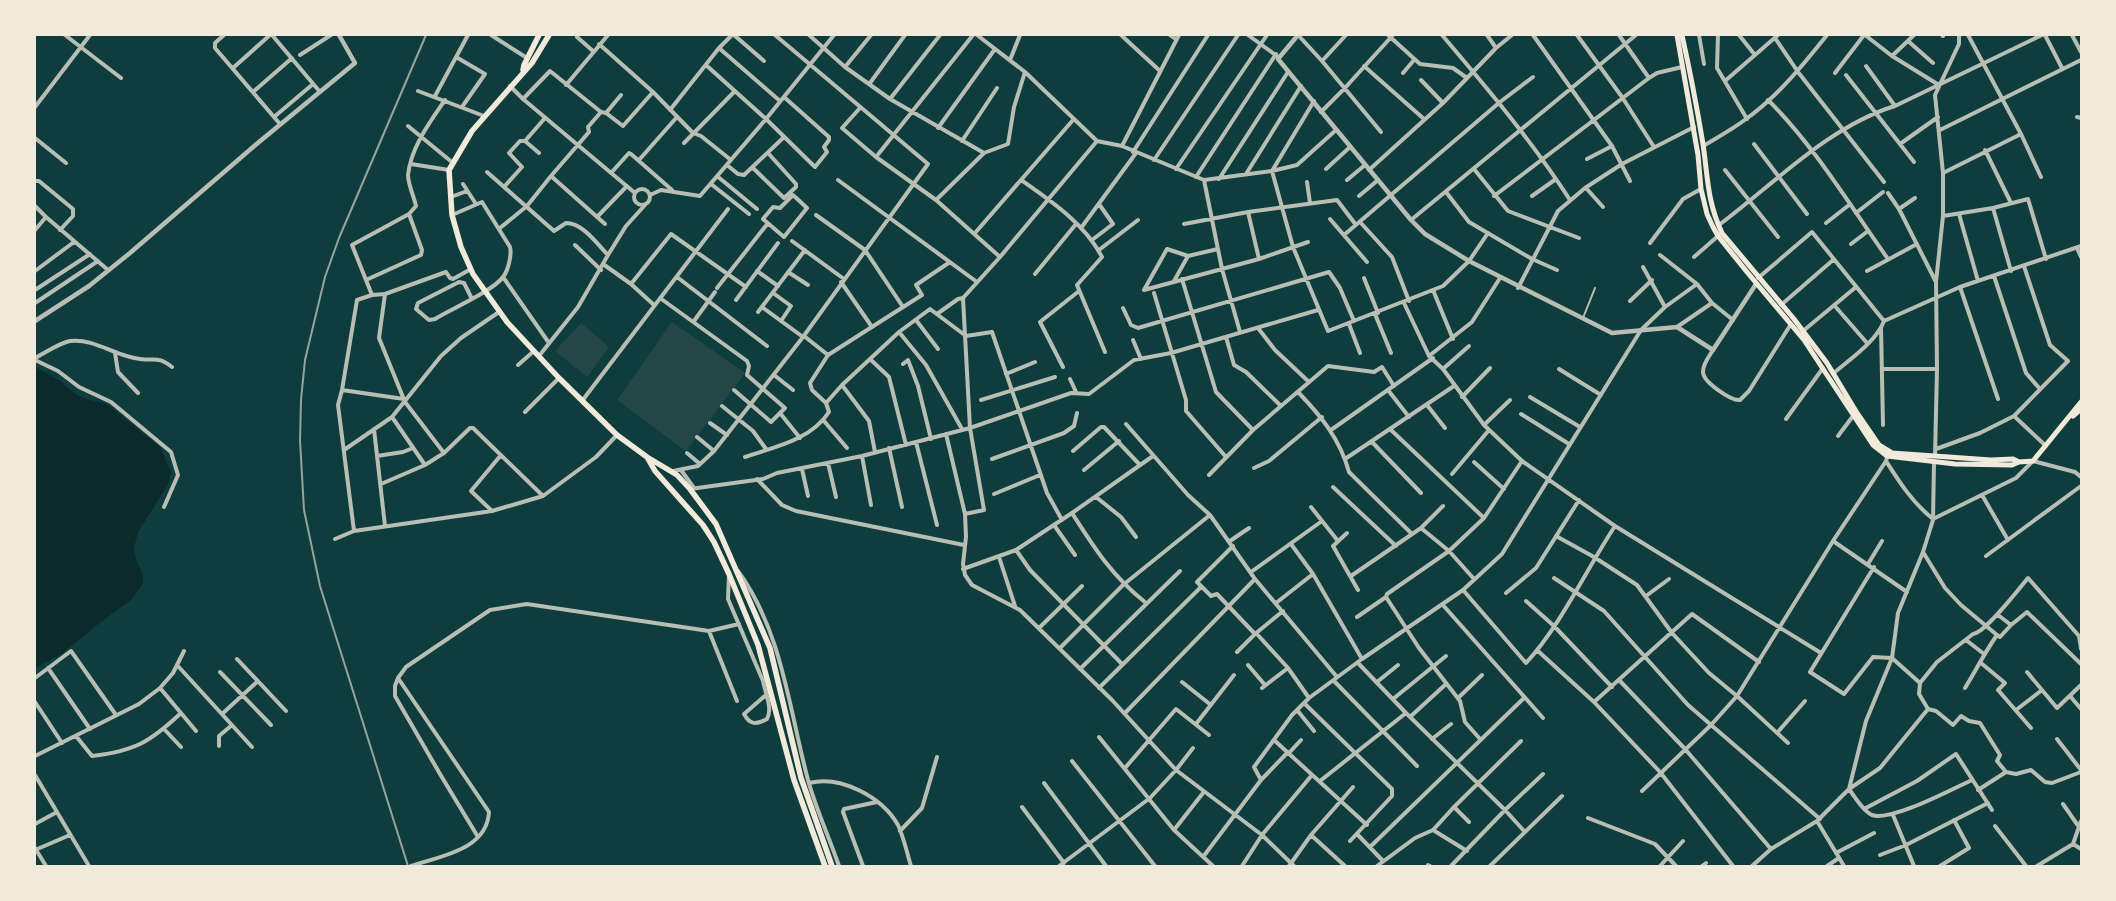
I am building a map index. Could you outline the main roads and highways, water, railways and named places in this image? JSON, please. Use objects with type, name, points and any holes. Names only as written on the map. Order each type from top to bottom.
[{"type":"main road","points":[[549,35],[532,63],[523,70],[472,132],[449,170],[452,215],[461,247],[471,269],[499,312],[559,378],[617,435],[647,457],[673,471],[692,488],[716,524],[770,648],[801,778],[832,866]]},
{"type":"main road","points":[[1677,35],[1694,128],[1701,189],[1707,214],[1718,236],[1804,340],[1873,445],[1887,456],[2033,461],[2081,402]]},
{"type":"main road","points":[[1682,35],[1703,146],[1707,188],[1722,233],[1803,331],[1834,373],[1887,456]]},
{"type":"main road","points":[[523,70],[538,38],[544,45]]},
{"type":"main road","points":[[2067,421],[2081,410]]},
{"type":"main road","points":[[647,457],[655,471],[694,513],[714,542],[729,574],[758,645],[794,780],[825,866]]},
{"type":"main road","points":[[694,513],[704,506]]},
{"type":"main road","points":[[720,555],[728,550]]},
{"type":"railway","points":[[408,866],[320,586],[304,510],[300,440],[305,360],[325,277],[339,238],[426,35]]}]
